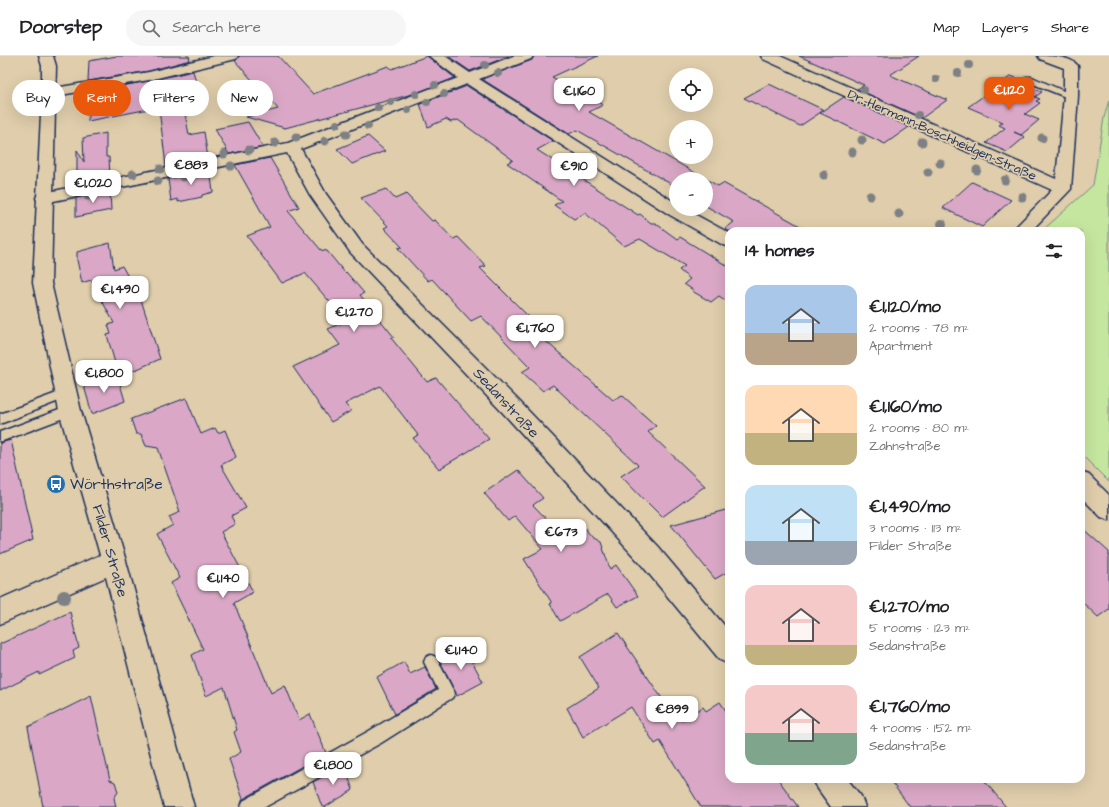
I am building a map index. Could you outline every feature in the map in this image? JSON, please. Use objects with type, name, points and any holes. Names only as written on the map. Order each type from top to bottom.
[{"type":"street","name":"Filder Straße","points":[[46,56],[49,66],[49,80]]},
{"type":"street","points":[[65,90],[149,76],[231,56]]},
{"type":"street","points":[[436,56],[469,79],[676,210],[725,239]]},
{"type":"street","points":[[44,198],[292,147],[526,56]]},
{"type":"street","name":"Dr.-Hermann-Boschheidgen-Straße","points":[[768,56],[1063,189]]},
{"type":"street","points":[[1025,227],[1063,189],[1071,66],[1045,56]]},
{"type":"street","name":"Filder Straße","points":[[48,116],[42,283],[68,403],[114,561],[179,807]]},
{"type":"street","name":"Sedanstraße","points":[[292,147],[318,194],[356,248],[506,403],[649,555],[725,646]]},
{"type":"street","points":[[1085,486],[1109,510]]},
{"type":"street","points":[[0,612],[114,561]]},
{"type":"street","points":[[831,783],[850,807]]},
{"type":"lane","points":[[1031,82],[1070,98]]},
{"type":"lane","points":[[0,419],[68,403]]},
{"type":"lane","points":[[0,437],[68,403]]},
{"type":"lane","points":[[249,807],[376,737],[447,693],[431,662]]},
{"type":"green space","points":[[1109,100],[1109,482],[1085,458],[1085,227],[1046,227],[1093,185],[1104,118]]},
{"type":"building","points":[[117,56],[189,56],[190,60],[149,71],[94,80],[88,80],[89,61]]},
{"type":"building","points":[[239,56],[278,56],[313,94],[388,66],[392,69],[427,56],[455,78],[416,93],[285,128],[246,117],[273,116],[273,110],[278,109],[273,103],[273,80],[252,80],[235,61]]},
{"type":"building","points":[[448,56],[509,56],[470,71]]},
{"type":"building","points":[[534,56],[598,56],[552,77],[603,105],[589,112],[669,158],[669,164],[680,164],[694,172],[669,172],[669,183],[577,130],[569,134],[482,79],[532,60]]},
{"type":"building","points":[[799,56],[919,56],[890,75],[947,100],[922,118],[857,89],[864,85]]},
{"type":"building","points":[[193,71],[196,80],[153,80]]},
{"type":"building","points":[[1011,76],[1033,85],[1030,87],[1042,92],[1035,97],[1040,99],[1036,101],[1040,103],[1025,114],[1039,120],[1021,135],[1014,132],[1025,137],[1007,152],[986,143],[1005,128],[999,125],[1003,122],[968,107]]},
{"type":"building","points":[[139,83],[139,111],[131,113],[131,84]]},
{"type":"building","points":[[769,84],[824,110],[800,126],[744,98]]},
{"type":"building","points":[[467,86],[553,141],[537,150],[638,215],[640,214],[651,223],[655,223],[677,239],[680,237],[725,265],[725,300],[719,296],[711,302],[692,291],[693,290],[684,284],[690,279],[679,270],[685,266],[640,239],[624,246],[585,213],[574,219],[554,205],[562,201],[507,163],[513,160],[458,120],[451,122],[446,119],[428,127],[420,104]]},
{"type":"building","points":[[844,97],[909,127],[885,144],[820,113]]},
{"type":"building","points":[[88,116],[113,116],[88,121]]},
{"type":"building","points":[[160,116],[185,116],[189,135],[204,132],[208,158],[166,166]]},
{"type":"building","points":[[248,122],[263,147],[229,154],[215,129]]},
{"type":"building","points":[[106,133],[106,157],[109,157],[110,178],[77,185],[77,150],[84,162],[83,138]]},
{"type":"building","points":[[368,136],[385,151],[352,164],[337,149]]},
{"type":"building","points":[[270,158],[299,207],[288,211],[321,250],[327,251],[364,293],[360,295],[394,337],[391,338],[427,382],[436,378],[489,439],[439,469],[413,438],[418,435],[380,386],[345,404],[351,411],[331,422],[293,367],[340,345],[328,329],[346,321],[305,273],[282,283],[247,236],[270,227],[235,165]]},
{"type":"building","points":[[210,170],[213,192],[202,195],[202,197],[178,202],[178,199],[171,201],[168,179]]},
{"type":"building","points":[[972,182],[1011,200],[982,227],[943,208]]},
{"type":"building","points":[[713,183],[718,186],[723,183],[802,227],[728,227],[734,222],[713,210]]},
{"type":"building","points":[[386,189],[395,199],[406,194],[432,221],[435,220],[453,239],[458,237],[486,266],[480,268],[539,327],[533,330],[613,400],[622,395],[656,426],[648,432],[705,486],[662,517],[621,476],[638,465],[553,385],[543,391],[522,372],[530,367],[481,316],[471,321],[432,279],[428,281],[398,248],[402,247],[384,228],[388,226],[361,198]]},
{"type":"building","points":[[110,191],[111,210],[76,217],[76,198]]},
{"type":"building","points":[[110,243],[114,269],[122,266],[131,282],[135,281],[160,359],[119,377],[107,335],[111,334],[108,325],[114,323],[91,280],[82,283],[77,260],[77,252]]},
{"type":"building","points":[[117,374],[125,401],[92,414],[84,386]]},
{"type":"building","points":[[186,398],[201,434],[215,428],[218,433],[225,430],[236,457],[221,465],[246,508],[231,516],[235,524],[221,532],[253,592],[234,603],[271,693],[285,685],[299,720],[310,714],[326,753],[243,799],[229,759],[241,752],[234,732],[237,730],[224,687],[206,696],[192,655],[203,649],[171,583],[180,578],[157,534],[173,525],[169,517],[180,512],[158,448],[146,446],[141,434],[136,434],[131,419]]},
{"type":"building","points":[[11,440],[33,540],[0,554],[0,443]]},
{"type":"building","points":[[518,470],[543,498],[533,505],[563,536],[583,526],[592,537],[601,542],[610,569],[616,565],[638,596],[617,607],[608,594],[560,621],[550,604],[552,603],[524,559],[543,549],[515,516],[508,521],[484,493]]},
{"type":"building","points":[[725,510],[725,573],[715,579],[671,525]]},
{"type":"building","points":[[1085,531],[1109,552],[1109,609],[1098,617],[1085,605]]},
{"type":"building","points":[[70,612],[79,648],[73,651],[75,658],[39,675],[39,672],[0,691],[0,644]]},
{"type":"building","points":[[618,633],[669,709],[673,706],[682,720],[703,707],[706,711],[720,702],[725,709],[725,783],[781,783],[798,807],[701,807],[660,741],[655,744],[631,707],[583,737],[567,708],[599,688],[580,657]]},
{"type":"building","points":[[464,646],[483,682],[457,696],[439,659]]},
{"type":"building","points":[[404,662],[410,674],[425,667],[436,689],[395,714],[377,677]]},
{"type":"building","points":[[91,696],[110,780],[115,782],[118,792],[114,798],[116,807],[43,807],[28,727]]},
{"type":"building","points":[[344,765],[353,790],[325,807],[322,807],[313,782]]},
{"type":"building","points":[[892,783],[986,783],[1006,807],[910,807]]},
{"type":"place","name":"Wörthstraße","points":[[56,484]]}]
